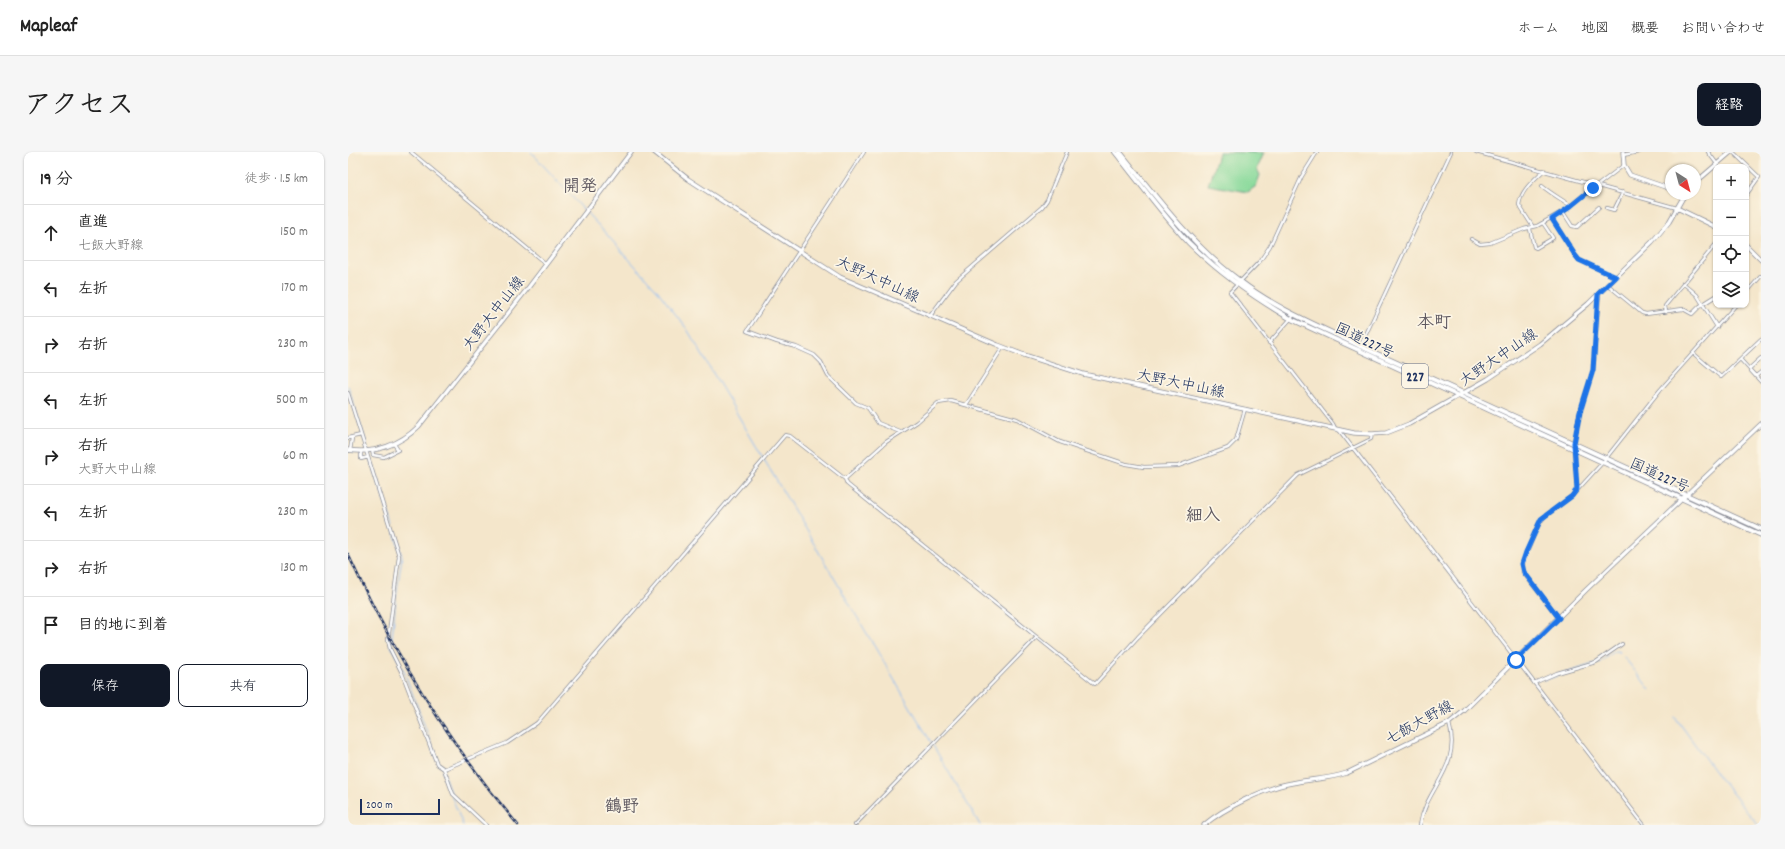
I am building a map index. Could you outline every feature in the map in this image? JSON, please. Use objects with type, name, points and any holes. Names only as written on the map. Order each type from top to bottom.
[{"type":"highway","name":"国道227号","points":[[1115,152],[1188,242],[1262,302],[1460,396],[1574,448],[1686,495],[1761,529]]},
{"type":"highway","name":"国道227号","points":[[1120,152],[1183,229],[1238,283]]},
{"type":"highway","name":"国道227号","points":[[1359,348],[1574,443],[1604,460],[1682,499],[1761,535]]},
{"type":"main road","name":"大野大中山線","points":[[349,450],[366,451],[394,444],[413,432],[546,264],[631,152]]},
{"type":"main road","name":"大野大中山線","points":[[654,152],[688,179],[840,277],[1004,347],[1083,374],[1336,429],[1372,434],[1386,433],[1400,429],[1465,394],[1513,364],[1540,344],[1571,320],[1665,228],[1682,200]]},
{"type":"main road","points":[[1717,164],[1732,152]]},
{"type":"main road","points":[[1623,154],[1624,166],[1627,172],[1635,178],[1665,187]]},
{"type":"main road","points":[[1701,178],[1713,167]]},
{"type":"main road","points":[[1677,208],[1713,226]]},
{"type":"main road","points":[[1749,248],[1761,260]]},
{"type":"main road","name":"七飯大野線","points":[[1204,825],[1223,811],[1267,790],[1292,783],[1328,778],[1347,773],[1449,722],[1464,712],[1559,618],[1761,424]]},
{"type":"street","points":[[411,152],[546,264]]},
{"type":"street","points":[[864,152],[747,330],[814,355],[821,362],[828,376],[856,403],[868,408],[878,423],[900,432]]},
{"type":"street","points":[[930,316],[956,280],[1042,207],[1047,200],[1068,152]]},
{"type":"street","points":[[1317,152],[1298,184],[1270,246],[1260,261],[1230,292],[1336,429],[1411,522],[1644,825]]},
{"type":"street","points":[[1359,348],[1451,152]]},
{"type":"street","points":[[1477,152],[1677,208]]},
{"type":"street","points":[[1623,154],[1639,152]]},
{"type":"street","points":[[1708,152],[1717,164]]},
{"type":"street","points":[[1732,152],[1745,164]]},
{"type":"street","points":[[1471,239],[1480,244],[1490,243],[1552,219],[1571,206],[1596,185],[1624,166]]},
{"type":"street","points":[[1749,168],[1759,177],[1749,191]]},
{"type":"street","points":[[1543,223],[1553,238],[1536,248],[1534,247],[1531,228],[1519,205],[1524,190],[1544,170]]},
{"type":"street","points":[[1542,186],[1555,197],[1561,198],[1571,206]]},
{"type":"street","points":[[1607,208],[1614,210],[1623,192]]},
{"type":"street","points":[[1563,212],[1572,226],[1577,227],[1599,206]]},
{"type":"street","points":[[1552,219],[1579,260],[1616,277]]},
{"type":"street","points":[[1666,312],[1665,306],[1713,248]]},
{"type":"street","points":[[1749,290],[1761,276]]},
{"type":"street","points":[[1683,283],[1697,295],[1717,326]]},
{"type":"street","points":[[1608,285],[1642,313],[1666,312],[1683,309],[1692,314],[1713,298]]},
{"type":"street","points":[[1577,489],[1574,443],[1580,412],[1593,370],[1598,294]]},
{"type":"street","points":[[1559,618],[1524,572],[1522,564],[1541,519],[1572,496],[1604,460],[1642,412],[1733,308]]},
{"type":"street","points":[[1269,343],[1293,317]]},
{"type":"street","points":[[1693,353],[1721,377],[1761,339]]},
{"type":"street","points":[[966,405],[1004,347]]},
{"type":"street","points":[[1750,368],[1761,358]]},
{"type":"street","points":[[1740,359],[1750,368],[1761,382]]},
{"type":"street","points":[[1756,376],[1761,372]]},
{"type":"street","points":[[348,393],[400,560],[388,644],[402,673],[437,764],[444,769],[453,794],[486,825]]},
{"type":"street","points":[[845,479],[886,442],[917,422],[938,403],[951,401],[1017,419],[1060,442],[1126,464],[1144,466],[1178,466],[1228,448],[1236,440],[1246,409]]},
{"type":"street","points":[[444,769],[507,743],[537,723],[782,437],[788,434],[845,479],[847,484],[1036,638],[1095,684],[1138,637],[1298,475],[1371,439],[1372,434]]},
{"type":"street","points":[[348,438],[361,435]]},
{"type":"street","points":[[349,450],[352,438]]},
{"type":"street","points":[[372,450],[373,455],[384,457],[392,455],[398,450],[394,444]]},
{"type":"street","points":[[361,451],[362,459],[368,457]]},
{"type":"street","points":[[855,825],[1036,638]]},
{"type":"street","points":[[1534,683],[1557,673],[1596,662],[1622,644]]},
{"type":"street","points":[[1420,825],[1422,814],[1449,763],[1451,750],[1449,722]]},
{"type":"green space","points":[[1219,152],[1264,153],[1257,169],[1260,175],[1256,186],[1248,192],[1208,185]]},
{"type":"waterway","points":[[531,152],[585,211]]},
{"type":"waterway","points":[[587,213],[657,290],[687,329],[980,825]]},
{"type":"waterway","points":[[348,386],[367,446]]},
{"type":"waterway","points":[[370,456],[393,527]]},
{"type":"waterway","points":[[394,532],[402,556],[396,597]]},
{"type":"waterway","points":[[396,599],[391,646],[403,669],[439,764]]},
{"type":"waterway","points":[[1544,680],[1600,662],[1615,651],[1618,651],[1621,654]]},
{"type":"waterway","points":[[1624,657],[1635,671]]},
{"type":"waterway","points":[[1637,673],[1650,690]]},
{"type":"waterway","points":[[1675,717],[1715,772],[1758,825]]},
{"type":"waterway","points":[[442,770],[457,810]]},
{"type":"waterway","points":[[458,813],[463,825]]},
{"type":"railway","points":[[348,554],[383,626],[445,729],[518,825]]},
{"type":"district","name":"開発","points":[[580,185]]},
{"type":"district","name":"本町","points":[[1434,321]]},
{"type":"district","name":"細入","points":[[1203,514]]},
{"type":"district","name":"鶴野","points":[[622,805]]},
{"type":"route","points":[[1516,660],[1559,618],[1524,572],[1523,562],[1541,519],[1572,496],[1577,489],[1574,443],[1580,412],[1594,365],[1596,317],[1599,300],[1598,294],[1616,277],[1579,260],[1552,219],[1593,188]]}]
